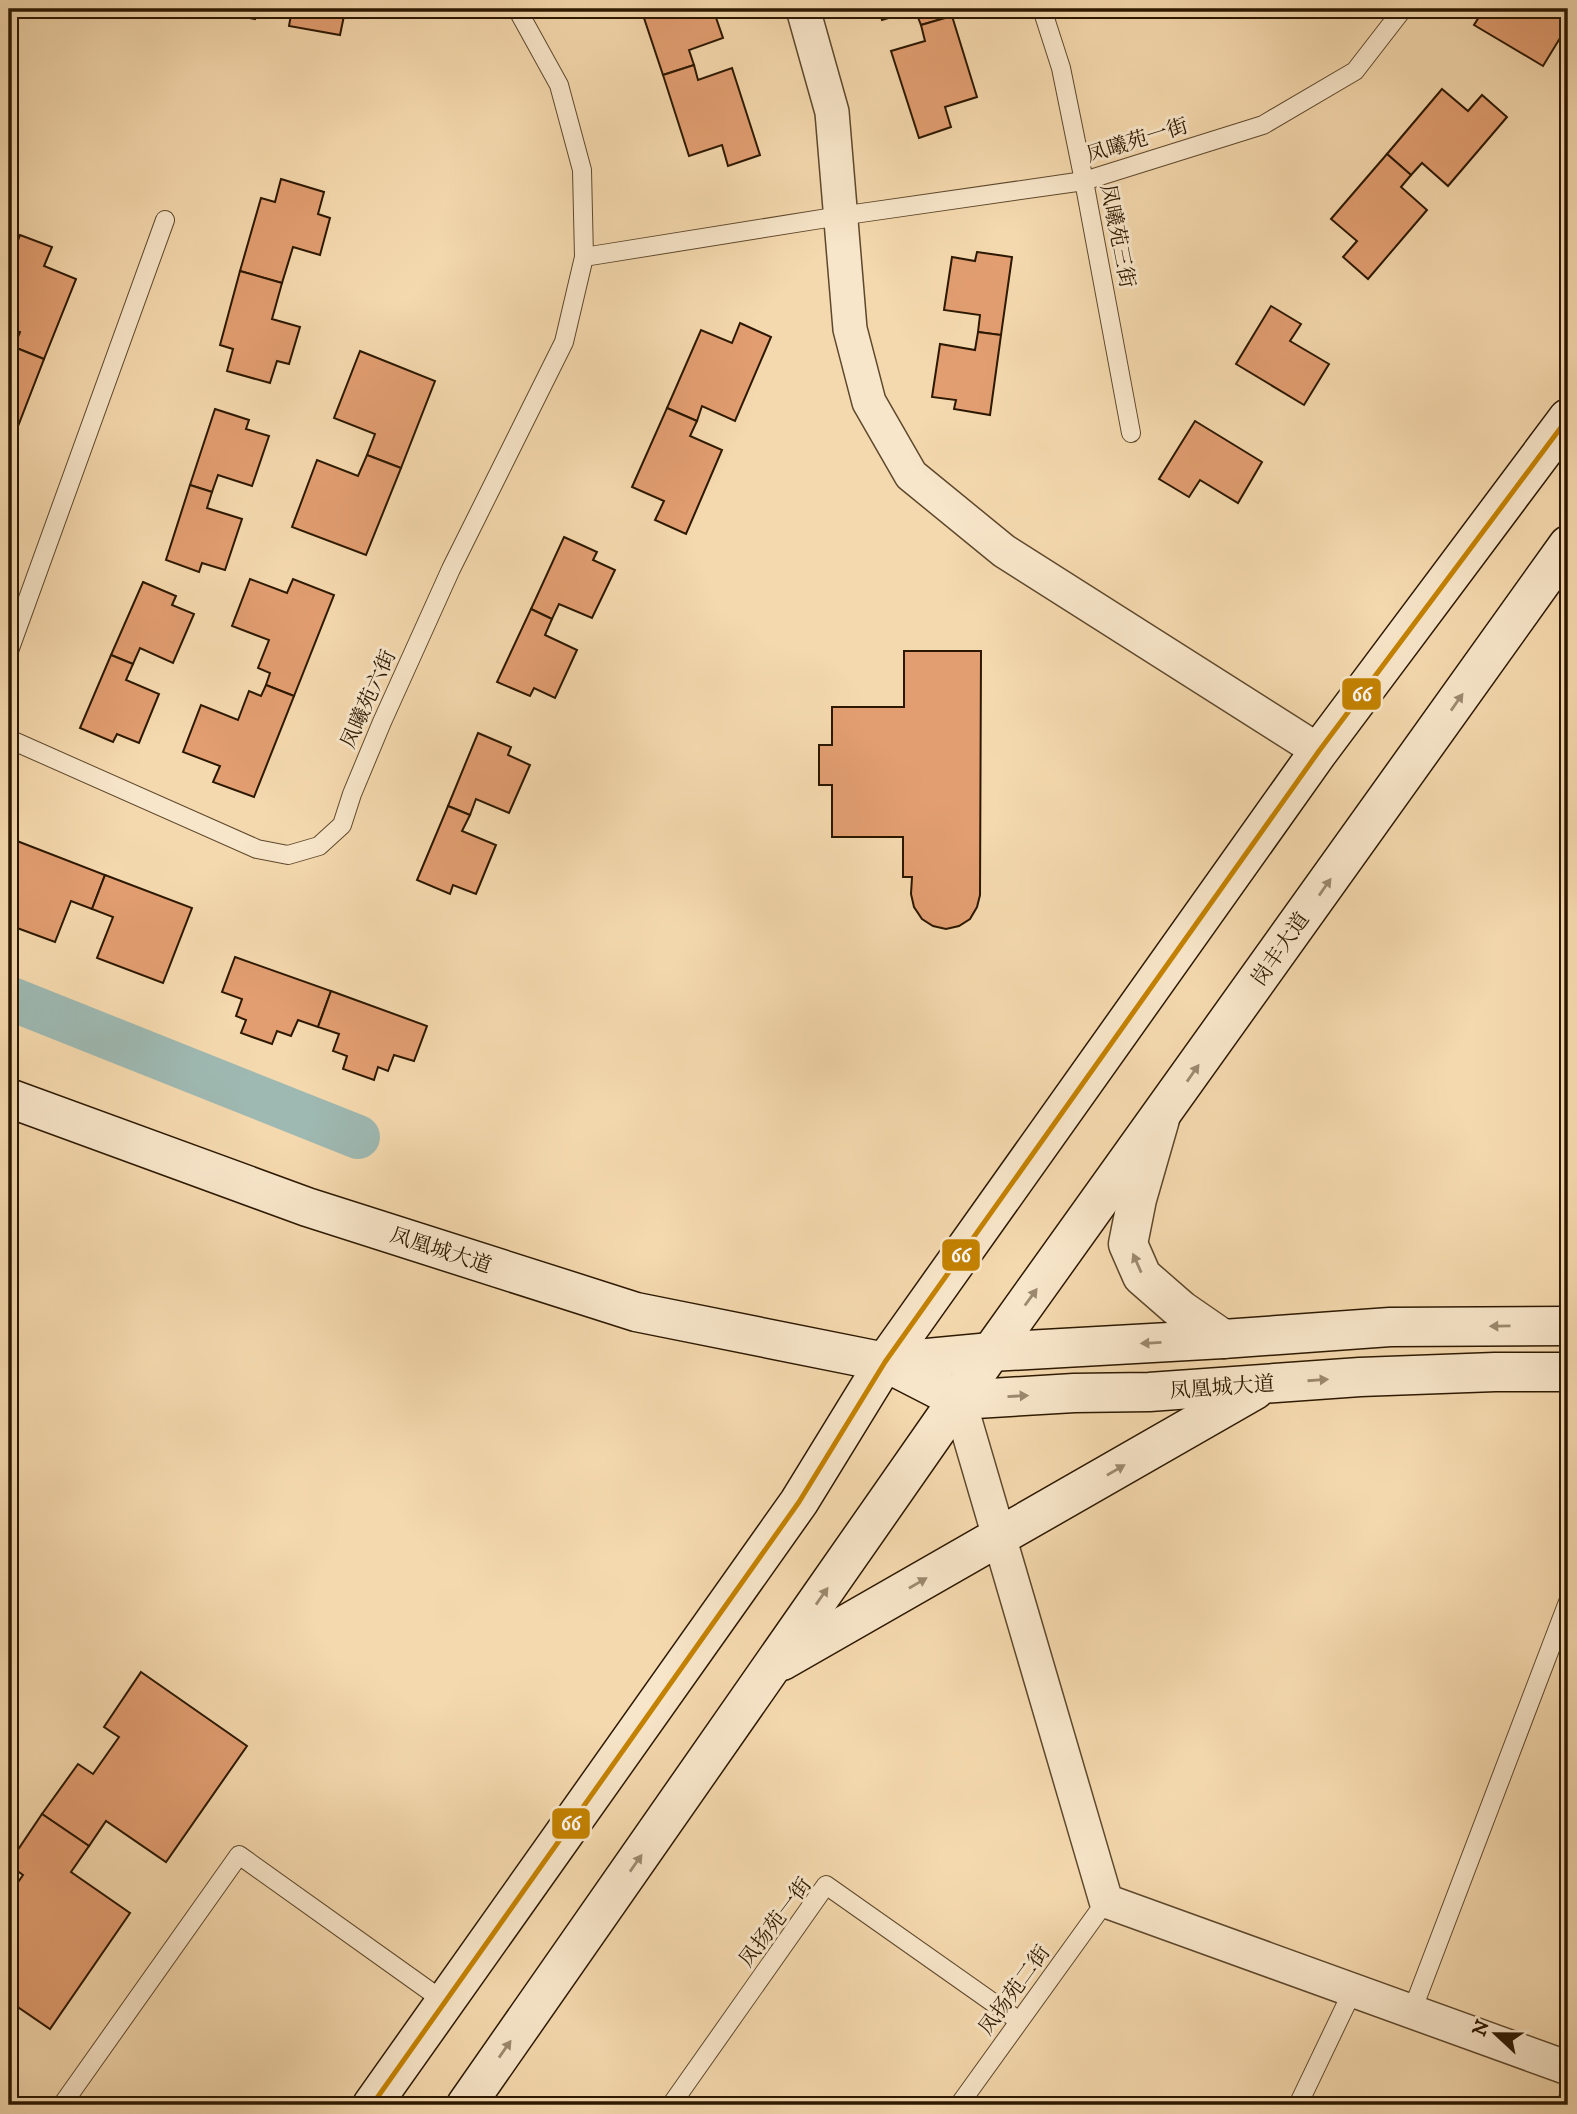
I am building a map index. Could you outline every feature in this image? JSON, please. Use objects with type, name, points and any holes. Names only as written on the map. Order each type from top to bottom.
[{"type":"main road","points":[[372,2105],[799,1502],[885,1362],[1319,751],[1568,418]]},
{"type":"main road","name":"岗丰大道","points":[[466,2105],[991,1352],[1568,545]]},
{"type":"main road","name":"凤凰城大道","points":[[9,1098],[307,1207],[636,1312],[885,1362],[958,1400],[1074,1393],[1149,1392],[1360,1377],[1568,1372]]},
{"type":"main road","points":[[1160,1119],[1137,1199],[1128,1244],[1142,1276],[1181,1310],[1223,1339]]},
{"type":"main road","name":"凤凰城大道","points":[[885,1362],[991,1352],[1390,1327],[1568,1326]]},
{"type":"main road","points":[[774,1665],[1264,1384]]},
{"type":"street","points":[[803,9],[832,112],[850,329],[869,402],[911,475],[1004,551],[1319,751]]},
{"type":"street","points":[[958,1400],[1106,1901],[1568,2068]]},
{"type":"lane","name":"凤曦苑六街","points":[[9,739],[257,849],[288,855],[320,846],[342,825],[382,722],[451,569],[564,342],[583,257],[582,170],[559,85],[517,9]]},
{"type":"lane","name":"凤曦苑三街","points":[[1042,9],[1061,68],[1131,433]]},
{"type":"lane","name":"凤曦苑一街","points":[[583,257],[839,216],[1084,181],[1263,125],[1355,71],[1403,9]]},
{"type":"lane","points":[[9,651],[165,220]]},
{"type":"lane","points":[[1412,2011],[1568,1602]]},
{"type":"lane","points":[[62,2105],[239,1855],[445,2001]]},
{"type":"lane","name":"凤扬苑一街","points":[[671,2105],[826,1885],[1019,2021]]},
{"type":"lane","name":"凤扬苑二街","points":[[958,2105],[1106,1901]]},
{"type":"lane","points":[[1298,2105],[1353,1990]]},
{"type":"lane","points":[[1565,2105],[1568,2099]]},
{"type":"building","points":[[204,9],[257,9],[255,19]]},
{"type":"building","points":[[292,9],[355,9],[354,13],[345,11],[340,35],[289,26]]},
{"type":"building","points":[[641,9],[713,9],[723,38],[689,50],[694,65],[663,75]]},
{"type":"building","points":[[879,9],[950,9],[952,16],[921,25],[915,10],[882,20]]},
{"type":"building","points":[[1484,9],[1568,9],[1568,25],[1543,66],[1474,25]]},
{"type":"building","points":[[952,16],[977,97],[945,107],[951,127],[919,138],[891,51],[925,41],[921,25]]},
{"type":"building","points":[[694,65],[698,80],[732,68],[760,155],[728,166],[722,145],[689,156],[663,75]]},
{"type":"building","points":[[1442,89],[1468,111],[1482,95],[1507,117],[1448,186],[1422,163],[1411,175],[1387,154]]},
{"type":"building","points":[[1387,154],[1411,175],[1401,187],[1427,210],[1368,279],[1343,257],[1357,241],[1331,219]]},
{"type":"building","points":[[281,179],[324,192],[318,214],[330,218],[320,255],[293,247],[282,283],[240,271],[261,198],[275,202]]},
{"type":"building","points":[[20,235],[52,247],[44,266],[76,279],[44,359],[14,347],[20,332],[9,328],[9,264]]},
{"type":"building","points":[[977,252],[1012,257],[1001,335],[978,332],[980,315],[944,310],[952,257],[975,261]]},
{"type":"building","points":[[240,271],[282,283],[272,319],[300,327],[289,364],[277,361],[270,383],[227,371],[233,349],[220,345]]},
{"type":"building","points":[[1271,306],[1301,324],[1290,341],[1329,364],[1304,405],[1236,364]]},
{"type":"building","points":[[740,323],[771,337],[735,421],[702,406],[697,421],[667,408],[701,330],[732,343]]},
{"type":"building","points":[[978,332],[1001,335],[990,415],[954,409],[956,400],[932,397],[940,344],[975,350]]},
{"type":"building","points":[[14,347],[44,359],[13,439],[9,437],[9,362]]},
{"type":"building","points":[[360,351],[435,381],[401,468],[367,455],[375,434],[334,418]]},
{"type":"building","points":[[667,408],[697,421],[690,436],[722,450],[686,534],[655,520],[664,501],[632,487]]},
{"type":"building","points":[[215,409],[249,420],[246,429],[269,436],[252,486],[218,475],[212,492],[190,485]]},
{"type":"building","points":[[1195,421],[1262,462],[1238,503],[1200,480],[1189,497],[1159,479]]},
{"type":"building","points":[[367,455],[401,468],[366,555],[292,527],[317,460],[358,476]]},
{"type":"building","points":[[190,485],[212,492],[207,508],[242,519],[225,570],[202,563],[199,572],[166,560]]},
{"type":"building","points":[[564,537],[597,552],[593,560],[615,570],[592,618],[559,604],[552,619],[531,609]]},
{"type":"building","points":[[250,579],[287,593],[293,579],[334,595],[294,696],[266,685],[270,673],[258,668],[269,640],[232,626]]},
{"type":"building","points":[[143,582],[176,596],[172,605],[194,614],[173,663],[140,648],[133,664],[111,655]]},
{"type":"building","points":[[531,609],[552,619],[545,635],[577,650],[555,698],[534,688],[530,696],[497,682]]},
{"type":"building","points":[[904,651],[981,651],[980,895],[970,919],[959,926],[946,929],[933,926],[922,919],[914,907],[911,894],[912,877],[903,877],[903,837],[832,837],[832,785],[819,785],[819,745],[832,745],[832,707],[904,707]]},
{"type":"building","points":[[111,655],[133,664],[126,680],[159,694],[139,743],[117,734],[113,742],[80,728]]},
{"type":"building","points":[[266,685],[294,696],[254,797],[213,782],[220,766],[183,752],[201,705],[238,720],[249,691],[261,696]]},
{"type":"building","points":[[478,733],[511,747],[508,755],[530,765],[509,813],[476,799],[470,815],[448,806]]},
{"type":"building","points":[[448,806],[470,815],[462,831],[496,845],[476,894],[453,885],[450,894],[417,880]]},
{"type":"building","points":[[17,841],[105,875],[92,909],[71,901],[55,942],[9,925],[9,864]]},
{"type":"building","points":[[105,875],[192,908],[163,983],[97,958],[113,917],[92,909]]},
{"type":"building","points":[[235,957],[331,991],[318,1027],[298,1020],[291,1036],[277,1031],[272,1044],[241,1033],[246,1020],[236,1016],[242,999],[222,992]]},
{"type":"building","points":[[331,991],[427,1026],[414,1061],[394,1055],[388,1071],[378,1067],[374,1080],[343,1069],[347,1056],[333,1051],[339,1034],[318,1027]]},
{"type":"building","points":[[141,1672],[247,1746],[166,1862],[106,1821],[89,1846],[42,1814],[78,1764],[93,1774],[119,1737],[104,1727]]},
{"type":"building","points":[[42,1814],[89,1846],[71,1872],[130,1913],[50,2029],[9,2001],[9,1895],[23,1875],[9,1863]]},
{"type":"waterway","points":[[9,998],[358,1137]]},
{"type":"transit line","name":"66","points":[[372,2105],[799,1502],[885,1362],[1319,751],[1568,418]]}]
